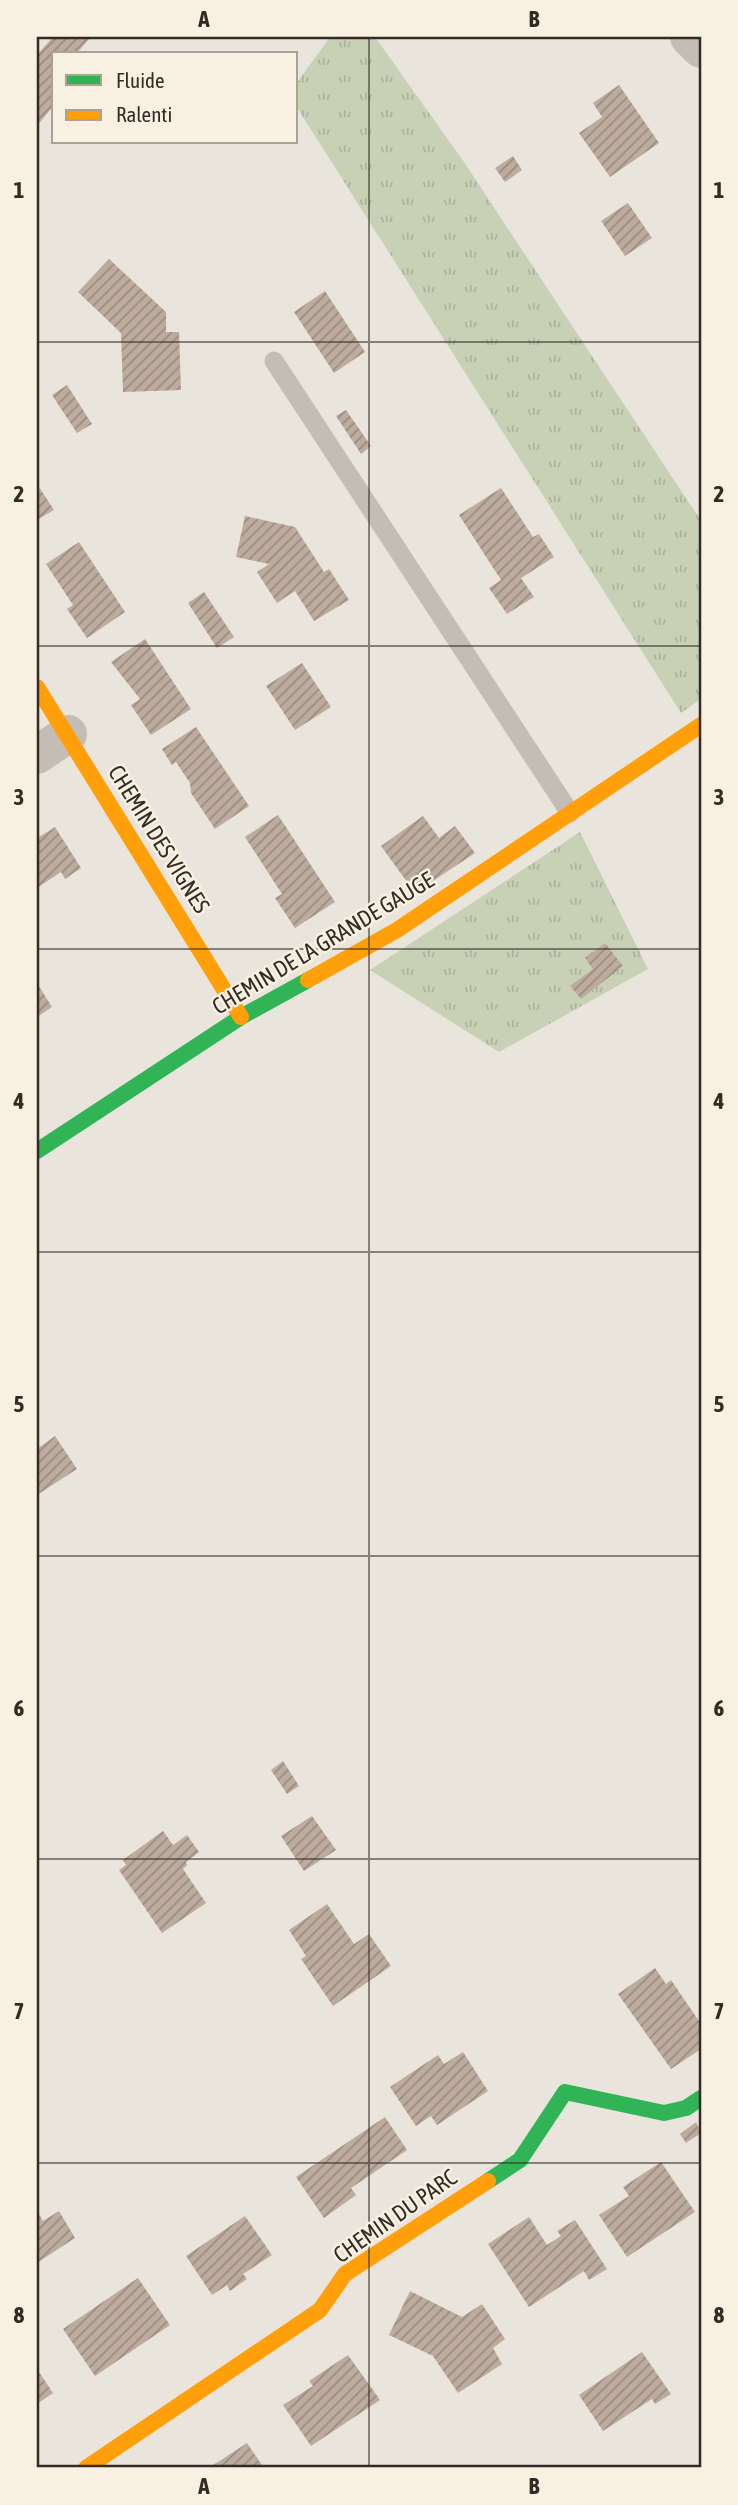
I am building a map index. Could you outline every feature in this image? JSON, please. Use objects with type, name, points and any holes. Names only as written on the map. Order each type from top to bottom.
[{"type":"street","points":[[689,37],[701,49]]},
{"type":"street","name":"CHEMIN DES VIGNES","points":[[37,687],[241,1017]]},
{"type":"street","name":"CHEMIN DE LA GRANDE GAUGE","points":[[37,1151],[241,1017],[397,930],[701,725]]},
{"type":"street","points":[[37,755],[68,734]]},
{"type":"street","name":"CHEMIN DU PARC","points":[[86,2468],[320,2310],[345,2274],[374,2253],[520,2160],[565,2092],[664,2112],[686,2108],[701,2098]]},
{"type":"lane","points":[[274,361],[570,813]]},
{"type":"green space","points":[[330,37],[375,37],[464,162],[701,521],[701,699],[681,713],[298,109],[298,81]]},
{"type":"green space","points":[[580,832],[648,969],[499,1052],[370,970]]},
{"type":"building","points":[[53,37],[90,38],[78,52],[52,52],[52,107],[37,126],[37,55]]},
{"type":"building","points":[[619,85],[659,143],[610,177],[579,133],[602,117],[593,103]]},
{"type":"building","points":[[513,156],[522,170],[505,182],[495,168]]},
{"type":"building","points":[[628,203],[652,238],[625,256],[601,221]]},
{"type":"building","points":[[109,259],[166,312],[166,332],[179,332],[181,390],[123,392],[121,333],[78,292]]},
{"type":"building","points":[[325,291],[365,352],[334,373],[294,312]]},
{"type":"building","points":[[67,385],[92,424],[77,433],[52,395]]},
{"type":"building","points":[[346,410],[371,446],[361,454],[336,416]]},
{"type":"building","points":[[37,484],[54,510],[37,520]]},
{"type":"building","points":[[501,488],[533,537],[539,534],[554,557],[521,578],[534,597],[507,614],[489,588],[501,580],[459,515]]},
{"type":"building","points":[[245,516],[295,527],[324,572],[329,569],[349,600],[314,621],[295,591],[277,603],[257,572],[269,564],[236,557]]},
{"type":"building","points":[[79,542],[125,612],[87,638],[67,609],[73,605],[46,564]]},
{"type":"building","points":[[204,592],[234,637],[217,648],[188,603]]},
{"type":"building","points":[[145,639],[191,709],[151,735],[131,705],[140,699],[111,662]]},
{"type":"building","points":[[302,663],[331,707],[295,730],[266,686]]},
{"type":"building","points":[[196,727],[249,806],[215,829],[191,793],[190,783],[176,762],[172,765],[162,749]]},
{"type":"building","points":[[278,815],[335,902],[295,928],[275,898],[282,894],[245,837]]},
{"type":"building","points":[[423,816],[439,838],[455,826],[475,853],[415,893],[381,846]]},
{"type":"building","points":[[55,827],[81,868],[65,879],[61,872],[37,888],[37,833],[39,837]]},
{"type":"building","points":[[605,943],[623,966],[581,999],[570,986],[593,969],[585,958]]},
{"type":"building","points":[[37,983],[52,1007],[37,1017]]},
{"type":"building","points":[[55,1436],[77,1469],[37,1495],[37,1449]]},
{"type":"building","points":[[283,1761],[299,1786],[287,1794],[271,1770]]},
{"type":"building","points":[[312,1816],[336,1850],[304,1871],[281,1836]]},
{"type":"building","points":[[163,1831],[173,1845],[187,1835],[199,1852],[186,1862],[187,1865],[183,1869],[206,1903],[162,1933],[119,1870],[126,1865],[123,1860]]},
{"type":"building","points":[[327,1904],[354,1944],[369,1934],[391,1966],[333,2006],[301,1959],[306,1956],[289,1930]]},
{"type":"building","points":[[655,1968],[666,1984],[671,1980],[701,2024],[701,2049],[671,2069],[618,1994]]},
{"type":"building","points":[[463,2052],[488,2091],[437,2125],[431,2116],[416,2126],[390,2087],[438,2055],[444,2064]]},
{"type":"building","points":[[385,2117],[407,2150],[351,2188],[356,2195],[324,2218],[296,2177]]},
{"type":"building","points":[[696,2122],[701,2133],[686,2143],[680,2134]]},
{"type":"building","points":[[661,2162],[695,2212],[627,2257],[599,2215],[629,2196],[623,2187]]},
{"type":"building","points":[[37,2211],[43,2221],[59,2211],[75,2238],[37,2263]]},
{"type":"building","points":[[245,2216],[272,2255],[243,2274],[247,2279],[230,2291],[227,2285],[212,2295],[186,2256]]},
{"type":"building","points":[[529,2217],[547,2245],[561,2236],[557,2231],[575,2220],[607,2269],[589,2280],[584,2271],[529,2307],[488,2244]]},
{"type":"building","points":[[138,2278],[170,2325],[95,2376],[63,2329]]},
{"type":"building","points":[[410,2291],[462,2317],[482,2304],[505,2339],[493,2348],[502,2364],[458,2393],[433,2356],[389,2335]]},
{"type":"building","points":[[642,2352],[671,2394],[655,2404],[652,2399],[603,2431],[579,2395]]},
{"type":"building","points":[[348,2355],[380,2400],[311,2446],[283,2405],[313,2386],[309,2381]]},
{"type":"building","points":[[37,2369],[53,2393],[37,2404]]},
{"type":"building","points":[[247,2443],[264,2468],[208,2468],[221,2460]]},
{"type":"traffic: fast","points":[[37,1151],[241,1017],[308,980]]},
{"type":"traffic: fast","points":[[488,2181],[520,2160],[565,2092],[664,2113],[686,2108],[701,2098]]},
{"type":"traffic: slow","points":[[37,687],[241,1017]]},
{"type":"traffic: slow","points":[[308,980],[397,930],[701,725]]},
{"type":"traffic: slow","points":[[86,2468],[320,2310],[345,2274],[488,2181]]}]
